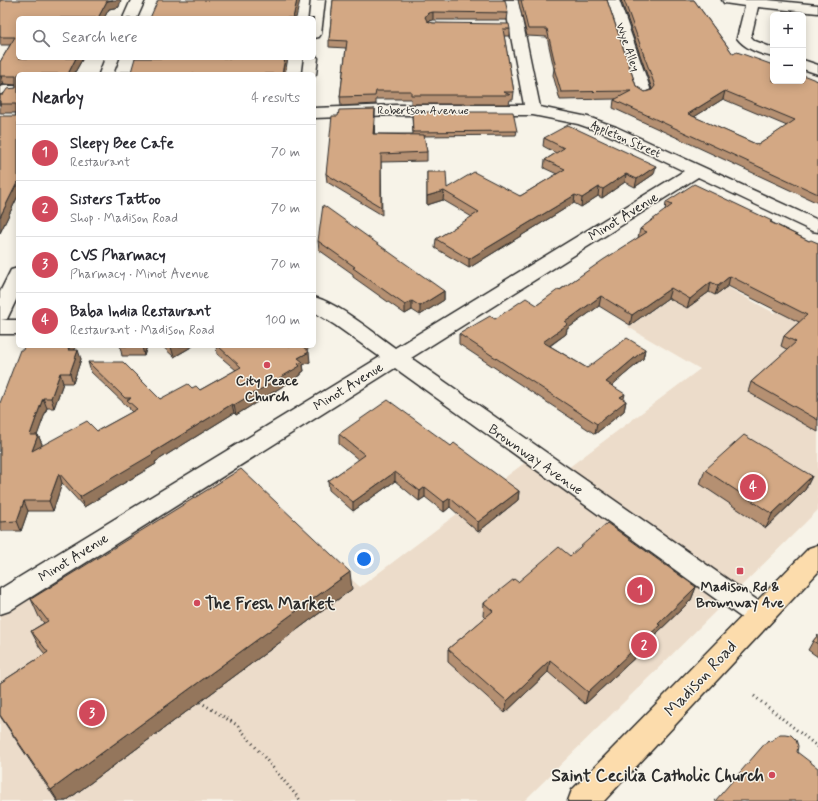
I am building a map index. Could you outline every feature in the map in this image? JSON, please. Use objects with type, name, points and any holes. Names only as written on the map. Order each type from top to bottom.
[{"type":"main road","name":"Madison Road","points":[[583,801],[758,615],[818,555]]},
{"type":"street","points":[[131,16],[138,0]]},
{"type":"street","points":[[316,17],[318,0]]},
{"type":"street","points":[[511,0],[533,110]]},
{"type":"street","name":"Wye Alley","points":[[612,0],[644,94]]},
{"type":"street","points":[[728,0],[818,9]]},
{"type":"street","points":[[753,2],[744,38],[750,44],[770,52]]},
{"type":"street","points":[[501,26],[516,26]]},
{"type":"street","points":[[107,72],[111,60]]},
{"type":"street","points":[[309,72],[311,60]]},
{"type":"street","points":[[806,65],[818,70]]},
{"type":"street","points":[[0,99],[4,92],[16,91]]},
{"type":"street","name":"Robertson Avenue","points":[[316,113],[395,110],[533,110]]},
{"type":"street","name":"Appleton Street","points":[[533,110],[582,120],[610,130],[818,227]]},
{"type":"street","name":"Minot Avenue","points":[[0,603],[696,171]]},
{"type":"street","points":[[0,314],[16,278]]},
{"type":"street","name":"Brownway Avenue","points":[[316,304],[342,320],[758,615]]},
{"type":"street","points":[[316,320],[342,320]]},
{"type":"street","points":[[0,327],[16,327]]},
{"type":"path","points":[[754,696],[818,747]]},
{"type":"path","points":[[200,702],[237,726],[301,801]]},
{"type":"shaded area","points":[[704,274],[774,313],[818,280],[818,510],[524,801],[0,801],[0,602],[223,464],[360,587],[531,458],[556,477],[700,369],[628,327]]},
{"type":"building","points":[[0,0],[113,0],[107,1],[99,16],[16,16],[16,60],[75,60],[69,72],[16,72],[16,76],[0,76],[0,62],[15,37],[0,37]]},
{"type":"building","points":[[158,0],[297,0],[293,16],[151,16]]},
{"type":"building","points":[[333,0],[505,0],[508,13],[433,12],[428,13],[425,17],[427,21],[433,23],[509,24],[510,29],[503,29],[514,92],[504,92],[510,95],[411,95],[411,91],[376,91],[375,96],[340,97],[347,41],[329,40]]},
{"type":"building","points":[[521,0],[607,0],[636,86],[645,92],[652,90],[655,86],[624,0],[694,0],[733,54],[737,52],[770,64],[770,84],[806,84],[806,76],[818,81],[818,194],[614,100],[631,91],[561,92],[554,68],[556,68],[547,29],[528,29]],"holes":[[[725,91],[795,120],[758,145],[688,114]]]},
{"type":"building","points":[[134,60],[285,60],[282,72],[131,72]]},
{"type":"building","points":[[16,88],[16,104],[0,104],[0,95],[3,95],[7,89]]},
{"type":"building","points":[[375,109],[373,134],[424,135],[427,152],[381,154],[381,207],[326,174],[332,116],[338,116],[339,110]]},
{"type":"building","points":[[412,112],[513,112],[517,131],[413,132]]},
{"type":"building","points":[[0,116],[16,116],[16,185],[0,217]]},
{"type":"building","points":[[568,125],[656,166],[637,179],[626,174],[603,189],[599,187],[582,198],[575,195],[469,259],[436,239],[479,212],[444,191],[427,196],[427,172],[446,172],[447,188],[474,172],[520,196],[565,169],[545,160],[564,148],[544,138]]},
{"type":"building","points":[[694,184],[772,221],[770,222],[809,241],[811,240],[818,243],[818,420],[751,382],[796,342],[784,336],[807,315],[730,276],[718,286],[711,282],[690,299],[671,288],[632,315],[601,296],[565,322],[568,324],[543,342],[587,368],[627,338],[645,349],[606,382],[625,394],[620,397],[626,401],[597,424],[459,334],[490,316],[495,319],[526,298],[537,305],[647,232],[640,229],[672,205],[666,202]]},
{"type":"building","points":[[323,205],[444,291],[420,306],[412,301],[405,305],[318,241]]},
{"type":"building","points":[[24,348],[69,348],[68,350],[78,350],[70,373],[60,373],[51,398],[43,398],[30,435],[38,435],[32,451],[87,421],[97,431],[137,409],[127,400],[131,398],[125,398],[88,362],[123,362],[160,399],[188,384],[192,388],[196,386],[200,390],[241,367],[220,348],[304,348],[309,352],[298,358],[303,362],[298,364],[300,366],[234,405],[232,404],[152,453],[153,454],[80,497],[59,473],[49,501],[24,501],[17,521],[0,522],[0,403],[20,350],[23,350]]},
{"type":"building","points":[[388,400],[451,446],[454,443],[519,491],[478,522],[450,498],[444,502],[425,487],[420,491],[395,472],[353,502],[328,481],[365,455],[339,434]]},
{"type":"building","points":[[744,435],[812,476],[772,514],[705,470]]},
{"type":"building","points":[[241,469],[350,572],[51,790],[0,715],[0,683],[48,652],[31,631],[48,621],[31,599]]},
{"type":"building","points":[[607,523],[696,587],[658,624],[660,625],[588,692],[550,660],[507,701],[448,649],[493,611],[484,603],[514,579],[518,582],[559,547],[570,556]]},
{"type":"building","points":[[818,635],[818,644],[813,641]]},
{"type":"building","name":"Saint Cecilia Catholic Church","points":[[780,734],[791,735],[796,740],[798,746],[797,752],[818,768],[818,801],[715,801],[768,740],[770,742]]},
{"type":"place","name":"City Peace Church","points":[[267,365]]},
{"type":"place","name":"Baba India Restaurant","points":[[753,487]]},
{"type":"place","name":"Madison Rd & Brownway Ave","points":[[740,571]]},
{"type":"place","name":"Sleepy Bee Cafe","points":[[640,590]]},
{"type":"place","name":"The Fresh Market","points":[[197,603]]},
{"type":"place","name":"Sisters Tattoo","points":[[644,645]]},
{"type":"place","name":"CVS Pharmacy","points":[[92,713]]},
{"type":"place","name":"Saint Cecilia Catholic Church","points":[[772,775]]}]
